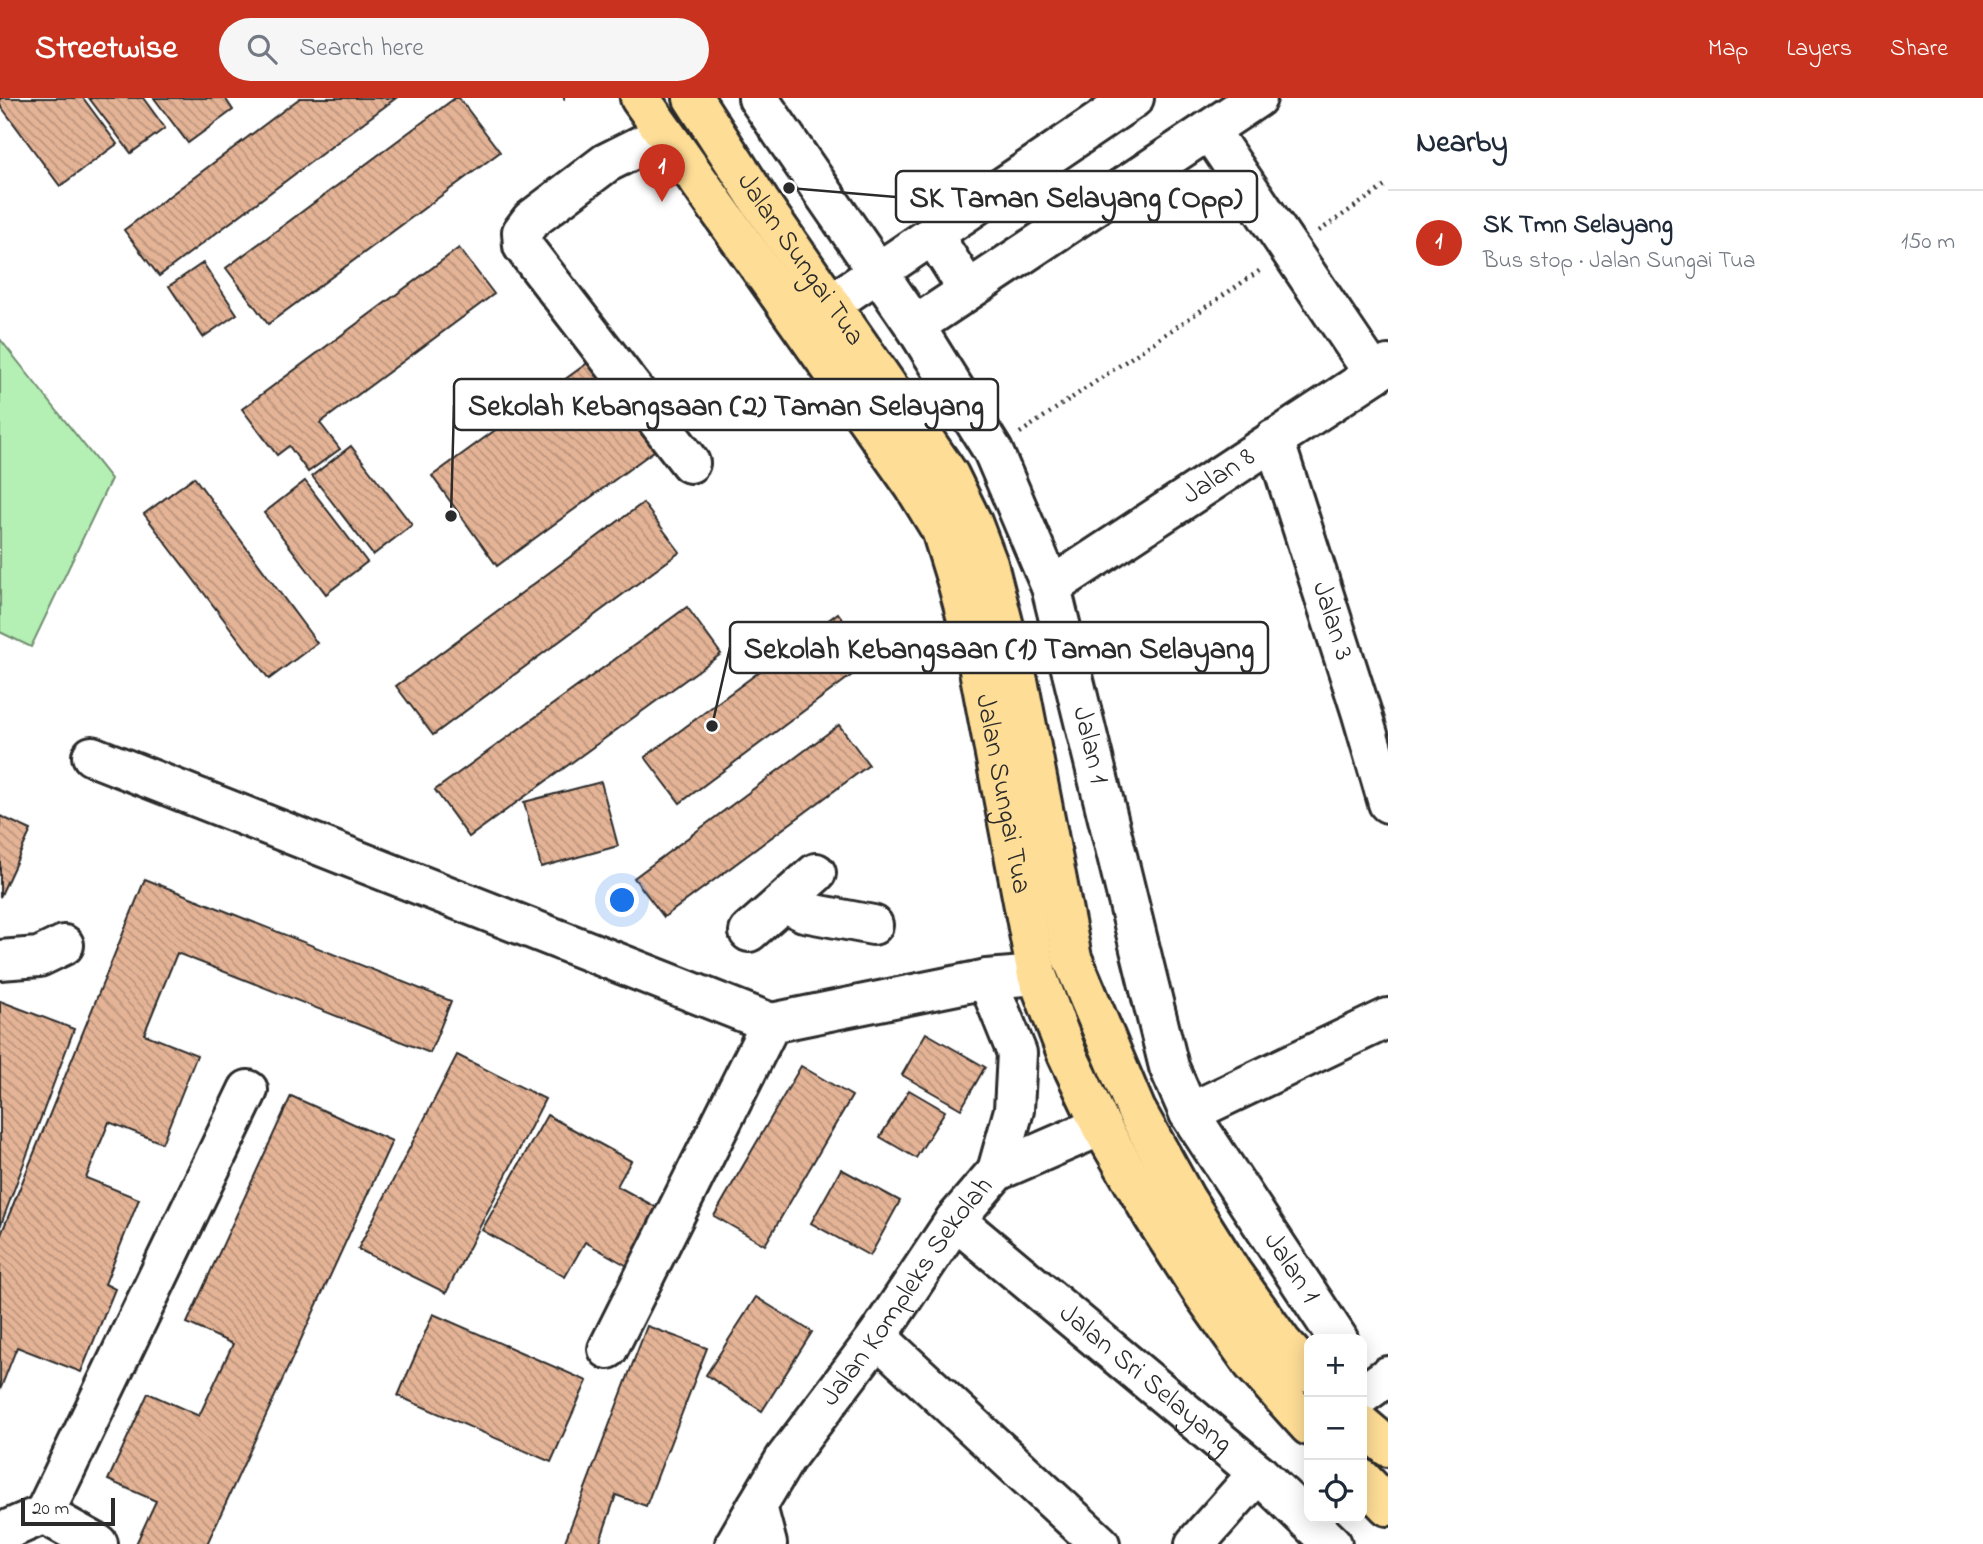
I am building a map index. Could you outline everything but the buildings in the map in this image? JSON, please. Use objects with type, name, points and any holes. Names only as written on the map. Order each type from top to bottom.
[{"type":"main road","name":"Jalan Sungai Tua","points":[[640,98],[914,486],[941,530],[975,649],[1037,975],[1067,1054],[1101,1126],[1153,1216],[1204,1296],[1253,1364],[1304,1420]]},
{"type":"main road","name":"Jalan Sungai Tua","points":[[693,98],[760,202],[949,475],[972,522],[988,564],[1018,685],[1072,958],[1136,1110],[1185,1198],[1232,1273],[1282,1343],[1304,1367]]},
{"type":"main road","points":[[1369,1392],[1388,1447]]},
{"type":"main road","points":[[1367,1484],[1388,1506]]},
{"type":"street","name":"Jalan 1","points":[[758,98],[915,326],[993,452],[1051,587],[1169,1067],[1189,1113],[1335,1334]]},
{"type":"street","points":[[831,304],[1134,98]]},
{"type":"street","points":[[915,326],[1257,98]]},
{"type":"street","points":[[1209,130],[1290,250],[1381,369]]},
{"type":"street","points":[[664,134],[606,163],[531,220],[522,232],[523,246],[690,463]]},
{"type":"street","points":[[933,235],[968,290]]},
{"type":"street","name":"Jalan 8","points":[[1051,587],[1381,369]]},
{"type":"street","name":"Jalan 3","points":[[1274,439],[1375,702],[1388,803]]},
{"type":"street","points":[[92,756],[771,1023],[987,979],[1037,975]]},
{"type":"street","points":[[749,932],[816,873]]},
{"type":"street","points":[[784,902],[804,912],[873,925]]},
{"type":"street","points":[[0,960],[39,957],[64,945]]},
{"type":"street","points":[[987,979],[1017,1054],[1014,1110],[997,1171]]},
{"type":"street","points":[[1189,1113],[1388,1018]]},
{"type":"street","points":[[607,1349],[771,1023]]},
{"type":"street","points":[[0,1532],[44,1514],[248,1090]]},
{"type":"street","name":"Jalan Kompleks Sekolah","points":[[735,1544],[785,1459],[877,1337],[955,1220],[997,1171],[1101,1126]]},
{"type":"street","name":"Jalan Sri Selayang","points":[[955,1220],[1258,1473],[1332,1544]]},
{"type":"street","points":[[877,1337],[1100,1544]]},
{"type":"street","points":[[1195,1544],[1258,1473]]},
{"type":"street","points":[[757,1506],[767,1544]]},
{"type":"street","points":[[44,1514],[98,1544]]},
{"type":"path","points":[[993,452],[1388,184]]},
{"type":"green space","points":[[0,339],[111,479],[31,647],[0,632]]},
{"type":"place","name":"SK Taman Selayang (Opp)","points":[[789,188]]},
{"type":"place","name":"SK Tmn Selayang","points":[[662,202]]},
{"type":"place","name":"Sekolah Kebangsaan (2) Taman Selayang","points":[[451,516]]},
{"type":"place","name":"Sekolah Kebangsaan (1) Taman Selayang","points":[[712,726]]}]
